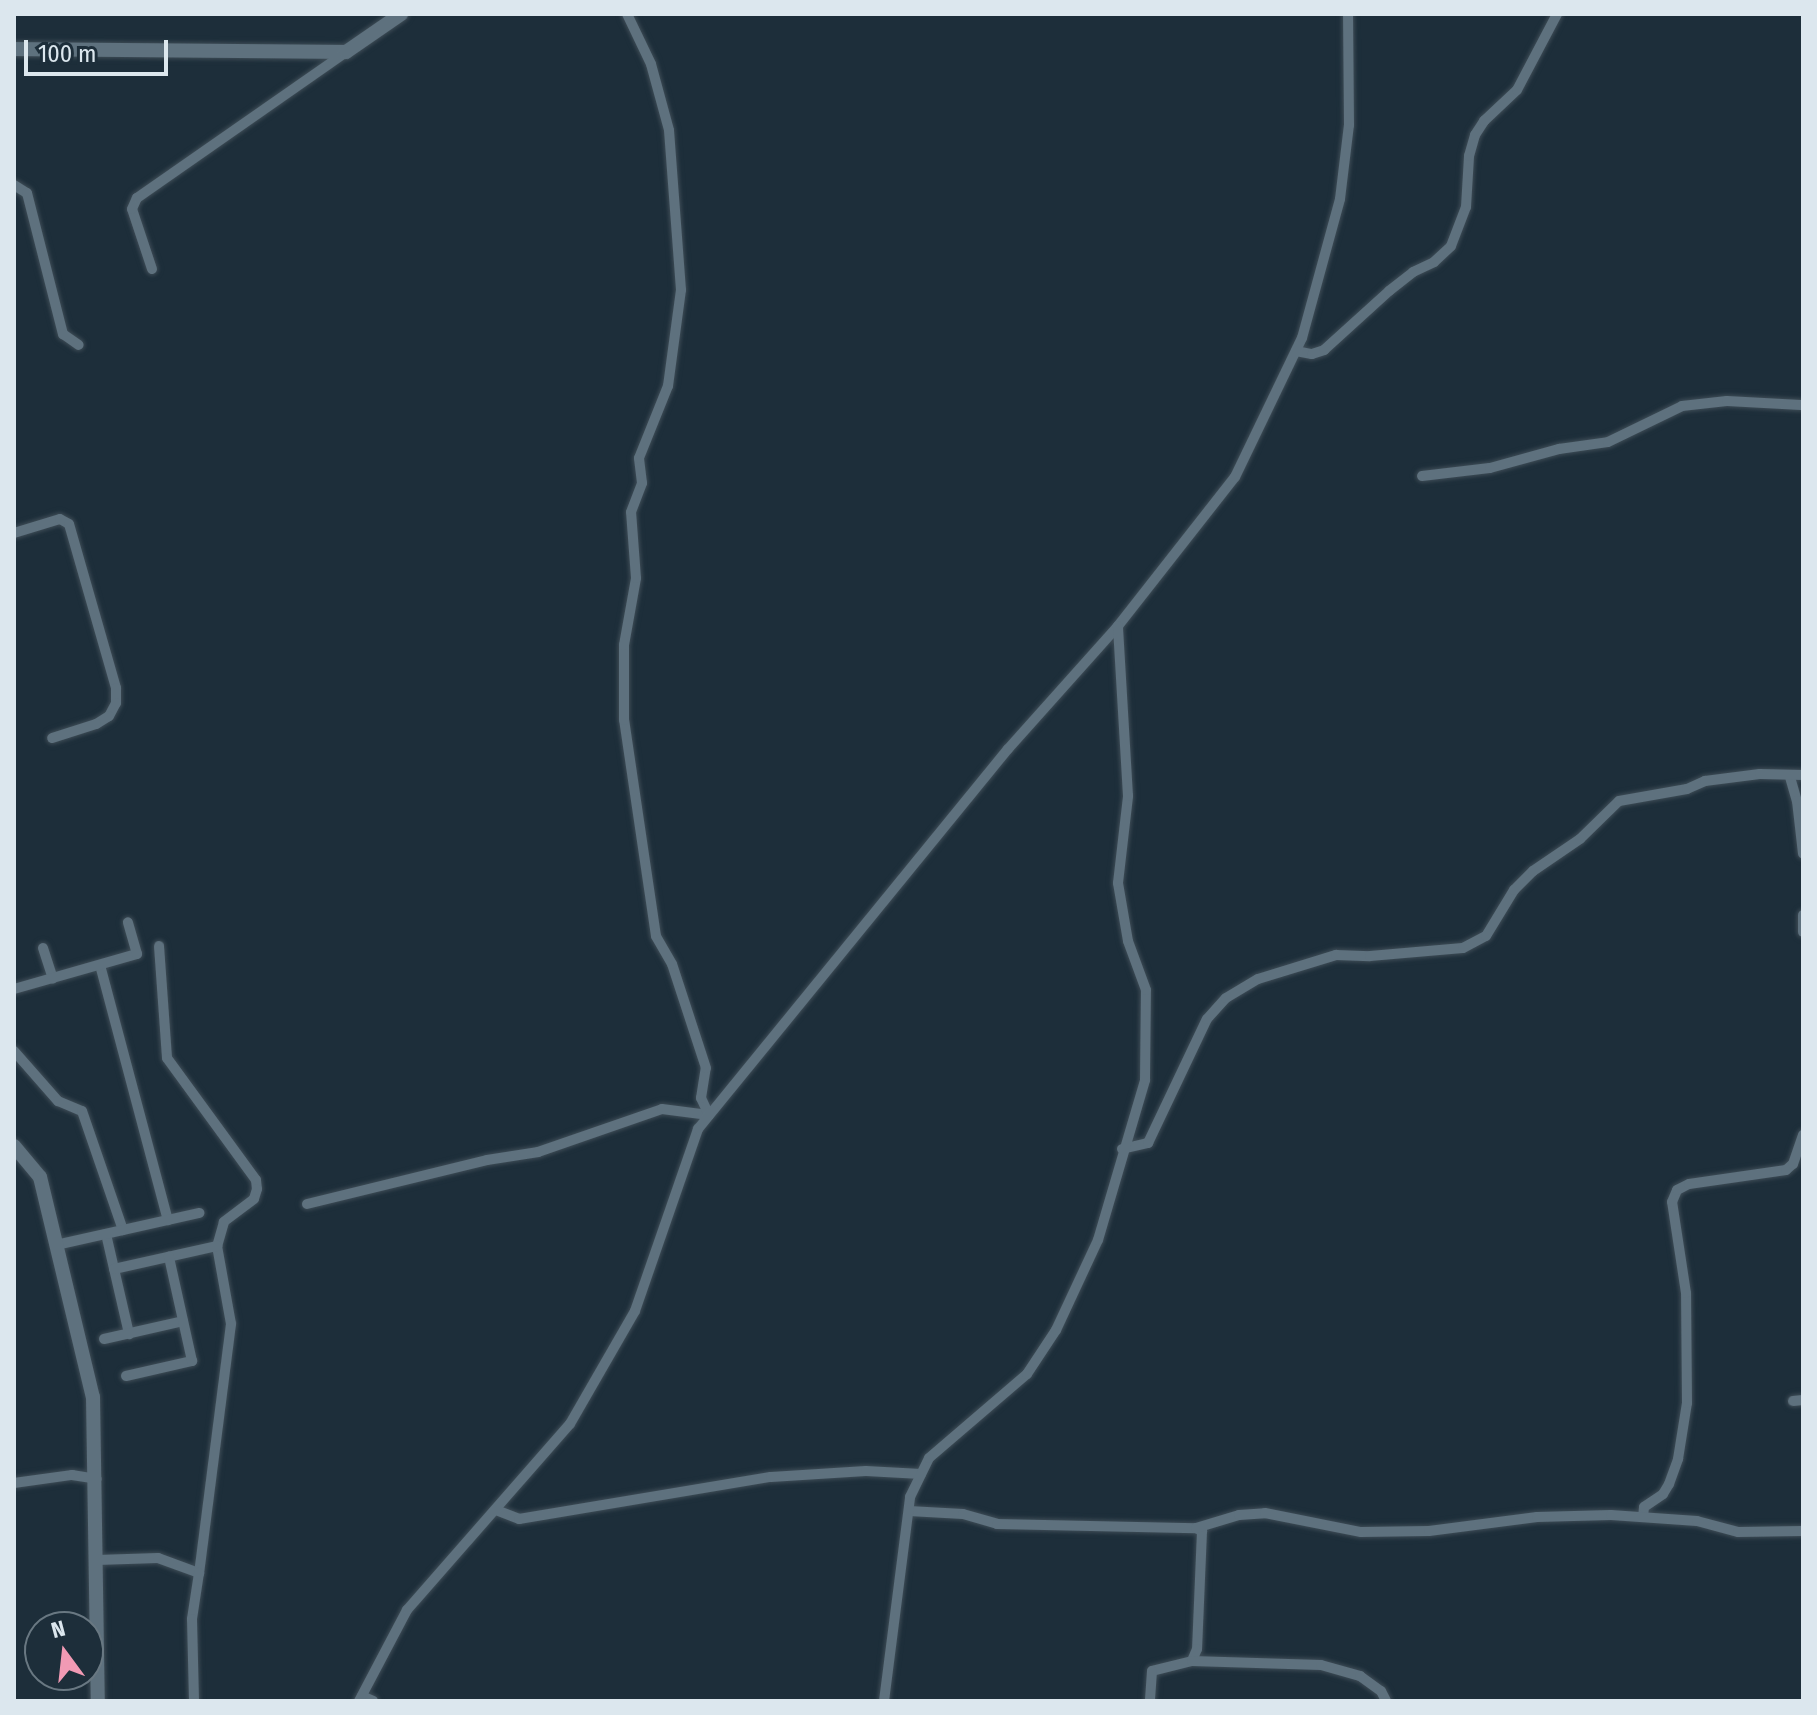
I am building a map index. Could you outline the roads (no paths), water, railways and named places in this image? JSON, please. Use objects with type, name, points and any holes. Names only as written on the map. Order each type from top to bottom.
[{"type":"street","points":[[152,269],[132,209],[137,198],[401,14]]},
{"type":"street","points":[[627,14],[651,64],[669,130],[681,290],[668,386],[639,458],[642,483],[631,512],[636,578],[624,645],[624,720],[656,936],[672,964],[706,1068],[701,1098],[709,1115]]},
{"type":"street","points":[[373,1701],[360,1698],[407,1610],[570,1424],[635,1311],[698,1129],[1008,749],[1118,626],[1235,477],[1296,351],[1340,199],[1349,125],[1348,14]]},
{"type":"street","points":[[1296,351],[1312,354],[1324,350],[1377,300],[1413,272],[1434,262],[1451,246],[1466,207],[1469,156],[1475,135],[1484,121],[1517,90],[1557,14]]},
{"type":"street","points":[[14,49],[346,52]]},
{"type":"street","points":[[14,185],[27,193],[63,334],[79,345]]},
{"type":"street","points":[[1422,476],[1490,468],[1559,449],[1608,442],[1682,406],[1727,401],[1801,405]]},
{"type":"street","points":[[14,533],[60,519],[69,524],[116,688],[116,703],[109,716],[96,724],[52,738]]},
{"type":"street","points":[[884,1701],[910,1497],[929,1458],[1027,1374],[1056,1330],[1098,1240],[1122,1149],[1145,1080],[1146,990],[1128,941],[1118,883],[1128,796],[1118,626]]},
{"type":"street","points":[[1122,1149],[1148,1143],[1207,1019],[1226,998],[1258,979],[1336,955],[1383,955],[1463,948],[1486,936],[1514,890],[1533,871],[1580,839],[1619,801],[1732,777],[1803,775]]},
{"type":"street","points":[[1790,777],[1797,801],[1803,854]]},
{"type":"street","points":[[1803,915],[1803,932]]},
{"type":"street","points":[[14,989],[137,954],[128,922]]},
{"type":"street","points":[[159,946],[167,1058],[256,1180],[254,1199],[224,1222],[217,1246],[231,1324],[192,1619],[194,1701]]},
{"type":"street","points":[[43,948],[53,978]]},
{"type":"street","points":[[100,965],[168,1220]]},
{"type":"street","points":[[14,1051],[58,1101],[82,1111],[123,1230]]},
{"type":"street","points":[[307,1204],[487,1160],[538,1152],[662,1109],[709,1115]]},
{"type":"street","points":[[1643,1517],[1644,1507],[1663,1494],[1669,1484],[1678,1459],[1687,1403],[1686,1293],[1672,1202],[1677,1190],[1689,1184],[1786,1170],[1793,1164],[1803,1135]]},
{"type":"street","points":[[14,1146],[40,1177],[93,1397],[97,1479],[98,1701]]},
{"type":"street","points":[[56,1245],[199,1213]]},
{"type":"street","points":[[106,1234],[129,1334]]},
{"type":"street","points":[[114,1269],[217,1246]]},
{"type":"street","points":[[126,1376],[192,1361],[169,1257]]},
{"type":"street","points":[[104,1339],[183,1321]]},
{"type":"street","points":[[496,1510],[519,1519],[771,1477],[866,1471],[921,1474]]},
{"type":"street","points":[[14,1483],[72,1475],[97,1479]]},
{"type":"street","points":[[909,1511],[963,1514],[997,1524],[1196,1528],[1239,1515],[1265,1513],[1361,1532],[1458,1529],[1537,1517],[1643,1517],[1697,1521],[1738,1532],[1803,1531]]},
{"type":"street","points":[[1192,1661],[1197,1649],[1205,1538],[1196,1528]]},
{"type":"street","points":[[97,1560],[158,1558],[199,1573]]},
{"type":"street","points":[[1150,1701],[1152,1671],[1192,1661],[1321,1665],[1360,1676],[1381,1691],[1386,1701]]}]
